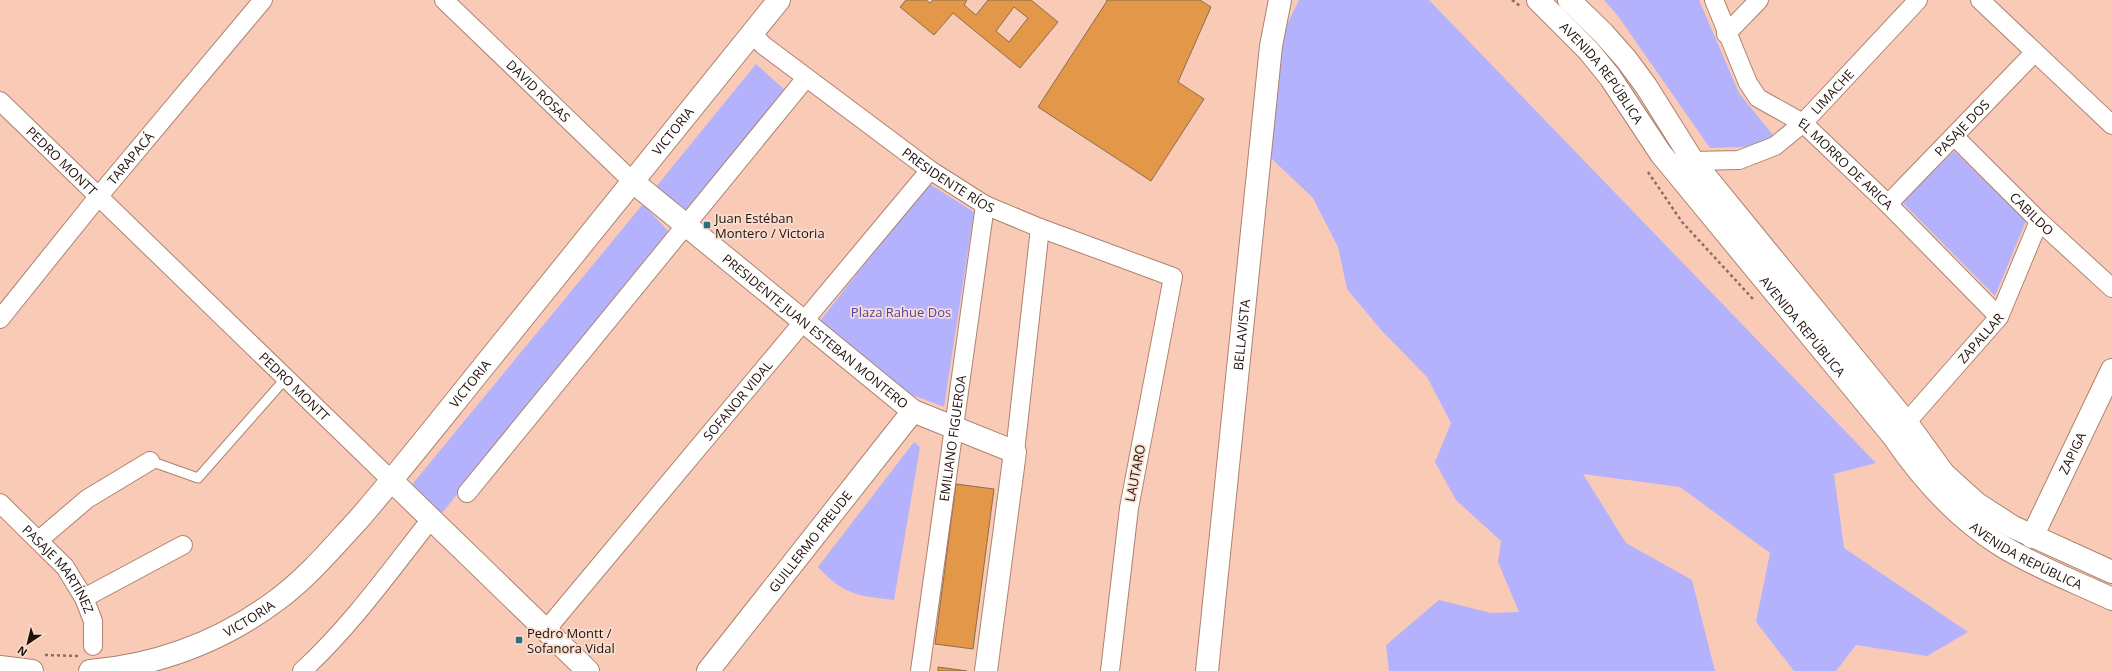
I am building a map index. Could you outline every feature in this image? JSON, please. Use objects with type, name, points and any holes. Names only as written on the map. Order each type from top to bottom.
[{"type":"street","name":"TARAPACÁ","points":[[0,319],[98,197],[264,0]]},
{"type":"street","name":"DAVID ROSAS","points":[[444,0],[632,181]]},
{"type":"street","name":"VICTORIA","points":[[89,658],[121,667],[178,653],[230,630],[255,616],[278,600],[320,562],[392,481],[779,0]]},
{"type":"street","name":"BELLAVISTA","points":[[1207,671],[1272,46],[1280,0]]},
{"type":"street","name":"AVENIDA REPÚBLICA","points":[[1538,0],[1588,50],[1610,77],[1661,154],[1900,430],[1931,458],[1959,488],[1994,516],[2032,537],[2112,572]]},
{"type":"street","name":"AVENIDA REPÚBLICA","points":[[1569,0],[1603,33],[1626,59],[1646,86],[1693,161],[1900,430],[1926,481],[1946,501],[1982,532],[2024,558],[2112,599]]},
{"type":"street","name":"EL MORRO DE ARICA","points":[[1714,0],[1726,34],[1748,83],[1758,98],[1803,124],[1888,204],[1999,317]]},
{"type":"street","points":[[1726,34],[1759,0]]},
{"type":"street","name":"LIMACHE","points":[[1661,154],[1693,161],[1739,160],[1775,146],[1803,124],[1918,0]]},
{"type":"street","points":[[1985,1],[2035,52],[2112,125]]},
{"type":"street","name":"PRESIDENTE RÍOS","points":[[752,33],[763,45],[930,170],[985,205],[1040,228],[1173,277]]},
{"type":"street","name":"PASAJE DOS","points":[[1888,204],[2035,52]]},
{"type":"street","points":[[467,493],[687,226],[806,78]]},
{"type":"street","name":"PEDRO MONTT","points":[[0,101],[588,671]]},
{"type":"street","name":"CABILDO","points":[[1954,136],[2039,221],[2112,288]]},
{"type":"street","name":"SOFANOR VIDAL","points":[[546,630],[930,170]]},
{"type":"street","name":"PRESIDENTE JUAN ESTEBAN MONTERO","points":[[632,181],[913,412],[1015,452]]},
{"type":"street","name":"EMILIANO FIGUEROA","points":[[920,671],[985,205]]},
{"type":"street","name":"ZAPALLAR","points":[[1900,430],[1999,317],[2039,221]]},
{"type":"street","points":[[986,671],[1015,452],[1040,228]]},
{"type":"street","name":"LAUTARO","points":[[1110,671],[1129,508],[1173,277]]},
{"type":"street","name":"ZAPIGA","points":[[2032,537],[2112,370]]},
{"type":"street","name":"GUILLERMO FREUDE","points":[[708,671],[913,412]]},
{"type":"street","points":[[39,540],[87,499],[150,461]]},
{"type":"street","name":"PASAJE MARTÍNEZ","points":[[0,503],[65,567],[84,598],[93,621],[89,658]]},
{"type":"street","points":[[302,671],[322,652],[358,611],[431,519]]},
{"type":"street","points":[[84,598],[183,545]]},
{"type":"street","points":[[0,667],[36,663]]},
{"type":"lane","points":[[150,461],[198,478],[286,378]]},
{"type":"path","points":[[36,663],[89,658]]},
{"type":"green space","points":[[1299,0],[1429,0],[1876,463],[1834,474],[1844,548],[1968,632],[1927,656],[1856,645],[1836,671],[1794,671],[1756,622],[1770,553],[1680,487],[1583,474],[1626,543],[1692,580],[1715,671],[1389,671],[1386,645],[1439,600],[1491,613],[1519,612],[1498,562],[1501,541],[1456,500],[1435,462],[1451,423],[1427,377],[1382,331],[1347,289],[1338,247],[1313,198],[1271,158],[1283,33]]},
{"type":"green space","points":[[1604,0],[1699,0],[1739,93],[1776,139],[1744,147],[1710,148],[1618,16]]},
{"type":"green space","points":[[756,64],[785,90],[687,210],[656,187]]},
{"type":"green space","points":[[1954,151],[2026,221],[1995,296],[1902,202]]},
{"type":"green space","name":"Plaza Rahue Dos","points":[[928,183],[974,212],[944,407],[910,394],[820,321]]},
{"type":"green space","points":[[643,204],[668,231],[439,517],[410,487]]},
{"type":"green space","points":[[914,442],[920,447],[894,600],[861,595],[844,589],[818,567]]},
{"type":"building","points":[[906,0],[926,0],[930,3],[933,0],[967,0],[964,5],[976,15],[988,0],[1031,0],[1058,22],[1020,68],[953,13],[934,35],[900,7]],"holes":[[[1014,7],[1028,18],[1009,42],[996,31]]]},
{"type":"building","points":[[1106,0],[1200,0],[1211,7],[1178,82],[1204,99],[1151,181],[1038,107],[1107,1]]},
{"type":"building","points":[[956,484],[994,489],[973,649],[935,644]]},
{"type":"building","points":[[938,667],[967,671],[938,671]]},
{"type":"place","name":"Juan Estéban Montero / Victoria","points":[[707,225]]},
{"type":"place","name":"Pedro Montt / Sofanora Vidal","points":[[519,640]]}]
